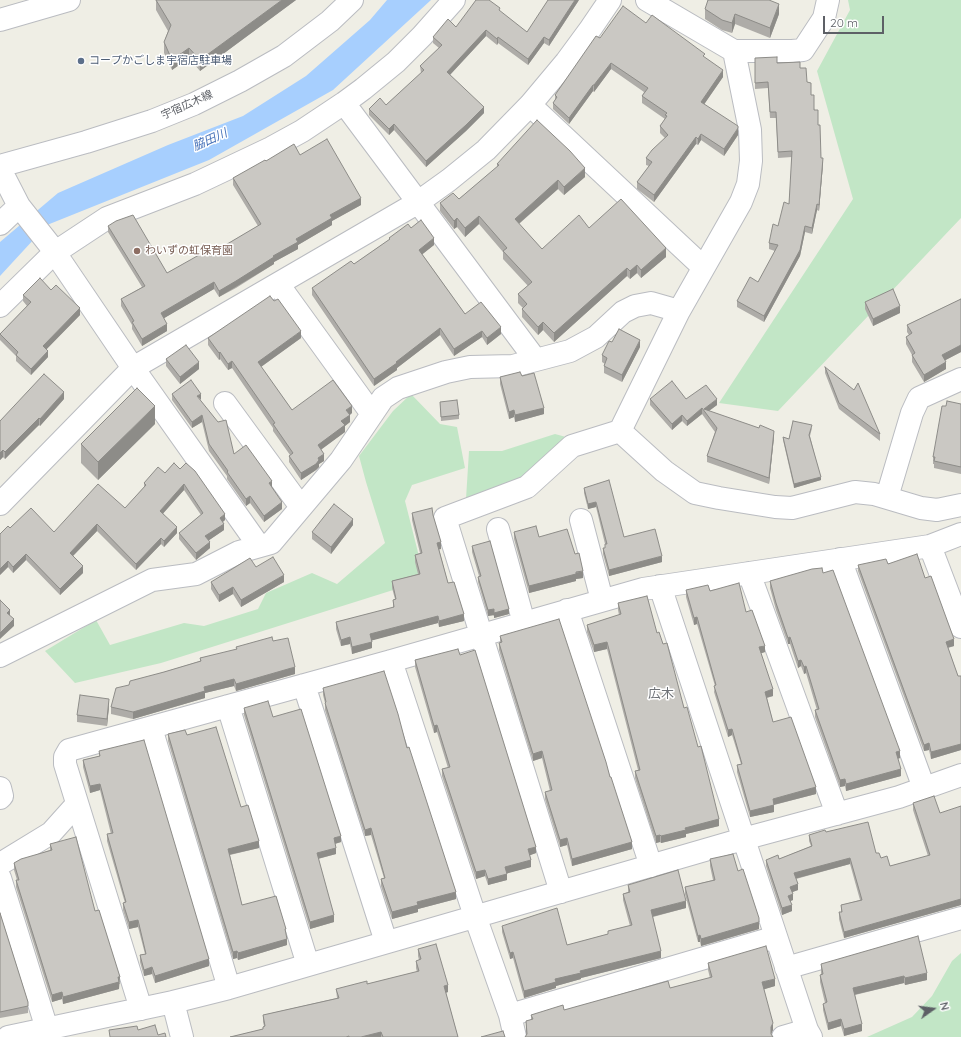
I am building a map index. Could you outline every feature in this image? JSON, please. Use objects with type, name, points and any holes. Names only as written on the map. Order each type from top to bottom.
[{"type":"street","points":[[0,20],[69,0]]},
{"type":"street","name":"宇宿広木線","points":[[0,168],[145,123],[194,104],[240,81],[284,56],[330,21],[352,0]]},
{"type":"street","points":[[0,306],[51,249],[107,218],[195,184],[271,148],[302,131],[363,89],[396,62],[422,36],[454,0]]},
{"type":"street","points":[[0,504],[133,368],[418,202],[449,180],[486,150],[530,105],[566,62],[610,0]]},
{"type":"street","points":[[647,0],[734,51],[803,50],[824,18],[828,0]]},
{"type":"street","points":[[561,892],[445,518],[526,487],[572,446],[620,431],[703,267],[741,202],[748,184],[751,161],[750,130],[734,51]]},
{"type":"street","points":[[344,102],[535,359]]},
{"type":"street","points":[[530,105],[703,267]]},
{"type":"street","points":[[0,168],[22,209],[259,546]]},
{"type":"street","points":[[0,224],[22,209]]},
{"type":"street","points":[[278,284],[372,414]]},
{"type":"street","points":[[0,656],[152,580],[196,574],[239,552],[271,543],[341,460],[383,398],[398,388],[446,372],[470,367],[513,366],[570,351],[596,337],[623,312],[635,306],[651,303],[680,311]]},
{"type":"street","points":[[887,497],[912,413],[919,398],[961,379]]},
{"type":"street","points":[[225,402],[301,507]]},
{"type":"street","points":[[620,431],[664,471],[695,493],[776,507],[792,508],[855,492],[887,497],[926,509],[937,510],[961,505]]},
{"type":"street","points":[[581,520],[602,600]]},
{"type":"street","points":[[498,530],[524,623]]},
{"type":"street","points":[[141,1009],[76,804],[65,764],[65,757],[69,750],[391,661],[643,589],[930,546],[961,534]]},
{"type":"street","points":[[930,546],[961,627]]},
{"type":"street","points":[[840,559],[924,788]]},
{"type":"street","points":[[749,573],[837,814]]},
{"type":"street","points":[[660,586],[809,1034],[783,1037]]},
{"type":"street","points":[[568,610],[651,866]]},
{"type":"street","points":[[391,661],[475,916],[510,1016],[515,1037]]},
{"type":"street","points":[[304,685],[386,942]]},
{"type":"street","points":[[228,706],[308,965]]},
{"type":"street","points":[[151,728],[229,988]]},
{"type":"street","points":[[8,1037],[173,1002],[229,988],[743,839],[899,797],[961,775]]},
{"type":"street","points":[[0,788],[2,796],[0,798]]},
{"type":"street","points":[[0,864],[51,833],[76,804]]},
{"type":"street","points":[[0,878],[47,1029]]},
{"type":"street","points":[[786,968],[961,918]]},
{"type":"street","points":[[510,1016],[776,937]]},
{"type":"street","points":[[173,1002],[182,1037]]},
{"type":"green space","points":[[848,0],[961,0],[961,218],[778,411],[719,403],[853,199],[817,71],[850,10]]},
{"type":"green space","points":[[411,394],[440,424],[457,427],[465,468],[412,485],[405,501],[425,580],[161,663],[75,683],[45,651],[96,620],[110,645],[184,623],[204,626],[258,609],[266,593],[312,573],[337,584],[385,543],[359,456],[393,411]]},
{"type":"green space","points":[[555,434],[566,437],[546,454],[525,481],[466,499],[469,451],[502,451]]},
{"type":"green space","points":[[961,953],[961,1037],[867,1037],[912,1017],[932,996],[952,961]]},
{"type":"water","name":"脇田川","points":[[387,0],[431,0],[333,90],[209,160],[47,225],[0,276],[0,242],[58,193],[168,145],[243,116],[306,76],[370,20]]},
{"type":"building","points":[[156,0],[282,0],[200,60],[189,48],[172,60],[164,42],[171,25]]},
{"type":"building","points":[[476,0],[489,0],[500,8],[499,10],[527,32],[548,0],[575,0],[549,40],[544,37],[528,59],[486,30],[447,72],[484,107],[426,161],[394,124],[389,129],[369,109],[380,98],[386,105],[424,70],[420,66],[442,45],[433,37],[448,19],[456,27]]},
{"type":"building","points":[[708,0],[769,0],[779,4],[770,28],[735,14],[732,23],[722,20],[705,9]]},
{"type":"building","points":[[623,6],[646,23],[652,15],[705,54],[703,56],[723,70],[701,102],[738,126],[724,149],[701,134],[698,139],[696,137],[654,195],[637,182],[652,162],[646,158],[668,135],[660,126],[667,116],[665,115],[667,113],[642,96],[648,88],[611,63],[569,118],[553,103],[557,97],[555,95],[596,36],[600,38]]},
{"type":"building","points":[[777,57],[777,63],[800,62],[800,68],[806,68],[807,82],[811,83],[811,95],[814,95],[814,110],[818,110],[821,158],[823,158],[819,205],[817,204],[812,228],[805,226],[800,250],[764,316],[737,301],[750,277],[758,282],[778,245],[769,243],[773,224],[778,226],[784,202],[789,204],[792,151],[778,152],[776,112],[770,112],[768,82],[755,83],[755,58]]},
{"type":"building","points":[[537,120],[570,151],[585,168],[564,187],[558,180],[515,219],[542,249],[579,215],[589,228],[621,199],[666,248],[641,270],[637,265],[630,271],[627,268],[554,333],[543,322],[538,327],[522,309],[527,304],[518,294],[532,282],[503,251],[507,248],[479,216],[465,228],[457,218],[454,221],[440,203],[453,193],[459,199],[499,165],[497,164]]},
{"type":"building","points":[[327,139],[361,198],[330,215],[332,218],[296,239],[298,242],[273,256],[274,257],[219,291],[214,282],[161,313],[167,324],[142,339],[132,322],[134,321],[121,299],[145,286],[108,226],[116,221],[133,215],[167,273],[215,246],[217,250],[261,224],[233,178],[265,160],[266,161],[294,144],[300,155]]},
{"type":"building","points":[[421,220],[434,238],[419,250],[465,314],[481,302],[501,327],[487,338],[482,331],[454,349],[440,328],[396,362],[397,363],[374,379],[312,288],[351,261],[354,264],[390,239],[389,238],[408,224],[411,228]]},
{"type":"building","points":[[40,278],[51,290],[56,285],[80,308],[43,346],[48,351],[31,369],[16,355],[18,352],[0,334],[31,302],[23,295]]},
{"type":"building","points":[[893,289],[900,306],[873,319],[865,302]]},
{"type":"building","points":[[270,296],[274,301],[278,299],[301,331],[258,362],[292,410],[333,380],[352,406],[346,410],[350,415],[341,421],[345,425],[318,445],[324,454],[318,458],[319,460],[316,464],[301,473],[289,456],[293,453],[273,424],[275,423],[232,361],[228,364],[208,338]]},
{"type":"building","points":[[961,299],[961,345],[942,355],[946,362],[924,375],[912,355],[915,353],[906,337],[912,333],[907,325]]},
{"type":"building","points":[[619,329],[640,340],[622,375],[604,366],[607,358],[602,355],[609,341],[612,342]]},
{"type":"building","points":[[186,345],[199,362],[180,377],[166,359]]},
{"type":"building","points":[[825,367],[854,390],[858,383],[880,434],[839,403]]},
{"type":"building","points":[[520,372],[522,376],[534,373],[544,408],[515,415],[514,410],[509,412],[500,377]]},
{"type":"building","points":[[44,374],[64,392],[40,419],[39,418],[5,452],[3,450],[0,453],[0,421]]},
{"type":"building","points":[[191,380],[201,394],[197,396],[218,422],[226,420],[234,454],[246,445],[272,481],[269,483],[282,502],[264,516],[250,496],[246,499],[209,444],[202,415],[192,422],[172,394]]},
{"type":"building","points":[[672,381],[686,399],[706,385],[717,399],[704,409],[759,428],[760,425],[774,431],[769,478],[707,456],[717,428],[702,408],[687,421],[682,415],[672,424],[650,399]]},
{"type":"building","points":[[137,388],[155,406],[98,462],[81,444]]},
{"type":"building","points":[[457,400],[459,415],[441,417],[440,402]]},
{"type":"building","points":[[947,401],[961,404],[961,467],[934,461],[935,457],[933,457],[942,406],[946,406]]},
{"type":"building","points":[[793,421],[812,425],[809,435],[821,477],[794,484],[783,437],[789,439]]},
{"type":"building","points":[[174,463],[180,469],[186,463],[195,471],[225,514],[220,518],[224,524],[205,536],[210,542],[196,553],[179,533],[203,513],[184,484],[160,511],[177,527],[164,541],[161,538],[136,564],[97,524],[70,553],[83,566],[60,589],[26,554],[13,567],[8,561],[0,569],[0,534],[8,526],[10,528],[31,508],[54,532],[98,484],[125,508],[146,485],[144,483],[158,467],[165,473]]},
{"type":"building","points":[[609,480],[624,537],[655,529],[662,556],[609,570],[603,548],[605,548],[605,544],[607,544],[596,502],[588,504],[584,488]]},
{"type":"building","points":[[334,504],[353,519],[331,547],[312,532]]},
{"type":"building","points":[[432,508],[441,542],[437,543],[448,583],[454,582],[464,614],[439,621],[438,616],[370,634],[372,642],[352,647],[350,637],[341,640],[336,622],[394,607],[393,600],[396,599],[392,581],[420,574],[415,555],[422,553],[412,513]]},
{"type":"building","points":[[536,526],[539,537],[567,529],[575,554],[579,553],[583,571],[529,586],[514,532]]},
{"type":"building","points":[[490,541],[509,609],[494,613],[494,609],[488,610],[478,577],[481,576],[472,546]]},
{"type":"building","points":[[917,554],[925,578],[931,576],[954,639],[946,642],[958,676],[961,676],[961,744],[931,752],[929,743],[924,745],[858,565],[886,559],[888,564]]},
{"type":"building","points":[[273,557],[284,575],[241,600],[233,587],[219,595],[211,582],[250,558],[256,567]]},
{"type":"building","points":[[822,568],[823,573],[833,570],[900,751],[896,752],[901,769],[846,784],[845,779],[840,780],[815,710],[819,709],[806,666],[804,667],[801,660],[798,661],[790,637],[788,638],[770,581],[812,569]]},
{"type":"building","points":[[739,583],[746,612],[752,610],[765,646],[759,647],[773,689],[765,692],[773,722],[791,717],[816,787],[773,799],[774,805],[750,811],[737,765],[742,764],[732,729],[728,730],[714,686],[716,685],[697,617],[694,618],[686,590],[708,585],[710,591]]},
{"type":"building","points":[[647,596],[657,633],[659,632],[663,644],[667,643],[684,708],[687,707],[698,747],[701,746],[719,819],[685,828],[686,830],[661,836],[656,836],[635,771],[640,770],[607,642],[594,645],[587,625],[621,614],[618,603]]},
{"type":"building","points":[[0,600],[10,610],[7,613],[14,619],[0,633]]},
{"type":"building","points":[[559,619],[632,842],[572,859],[567,838],[560,840],[545,792],[552,790],[542,751],[533,754],[499,643],[502,642],[500,636]]},
{"type":"building","points":[[272,637],[273,641],[288,638],[295,667],[236,684],[234,679],[204,687],[205,691],[133,712],[111,707],[116,688],[129,685],[130,681],[201,661],[200,658],[237,649],[236,647]]},
{"type":"building","points":[[458,649],[460,655],[475,650],[536,847],[528,849],[531,860],[505,867],[507,874],[488,879],[485,870],[476,872],[442,769],[450,767],[437,725],[434,726],[415,660]]},
{"type":"building","points":[[384,671],[407,748],[409,747],[456,892],[417,902],[418,905],[392,912],[381,879],[385,878],[371,828],[365,830],[325,703],[323,688]]},
{"type":"building","points":[[80,695],[109,699],[107,719],[77,715]]},
{"type":"building","points":[[268,701],[273,717],[301,709],[341,836],[334,838],[336,848],[317,853],[334,915],[310,922],[244,708]]},
{"type":"building","points":[[216,727],[241,807],[248,805],[259,841],[228,849],[242,905],[276,896],[286,929],[287,939],[238,953],[237,951],[233,952],[168,734],[185,730],[187,735]]},
{"type":"building","points":[[144,740],[209,959],[155,976],[152,967],[144,970],[140,955],[146,954],[138,920],[129,922],[123,903],[126,902],[107,834],[113,833],[100,784],[90,786],[83,760],[100,756],[99,751]]},
{"type":"building","points":[[934,796],[940,813],[961,806],[961,899],[844,932],[839,912],[842,912],[841,905],[862,900],[850,858],[794,873],[798,884],[790,887],[793,894],[788,896],[792,905],[782,908],[766,860],[778,855],[779,859],[812,846],[809,835],[825,830],[826,832],[868,822],[876,853],[879,853],[881,858],[887,856],[890,866],[930,855],[913,803]]},
{"type":"building","points":[[76,837],[95,911],[99,910],[120,977],[118,977],[119,982],[63,997],[62,992],[52,995],[16,880],[19,880],[14,863],[21,859],[52,850],[50,844]]},
{"type":"building","points":[[733,854],[738,871],[743,869],[759,922],[701,939],[700,935],[698,936],[685,887],[715,880],[710,859]]},
{"type":"building","points":[[678,870],[686,901],[651,910],[661,951],[580,971],[581,973],[555,979],[556,982],[524,991],[513,952],[510,953],[502,926],[557,908],[567,945],[608,934],[608,931],[632,925],[623,894],[630,892],[628,885]]},
{"type":"building","points":[[0,913],[28,1006],[0,1012]]},
{"type":"building","points":[[918,936],[927,973],[905,978],[904,976],[853,988],[862,1024],[844,1029],[841,1019],[828,1023],[823,1004],[827,1002],[820,975],[823,974],[821,964]]},
{"type":"building","points":[[436,944],[448,985],[444,986],[458,1037],[383,1037],[381,1032],[361,1037],[230,1037],[263,1029],[265,1026],[263,1015],[339,998],[336,989],[367,981],[367,984],[419,971],[416,961],[421,959],[418,949]]},
{"type":"building","points":[[766,946],[775,979],[762,982],[773,1023],[771,1027],[771,1034],[773,1037],[525,1037],[527,1034],[526,1021],[533,1019],[531,1015],[563,1005],[564,1010],[668,981],[670,988],[712,977],[708,963]]},
{"type":"building","points":[[155,1025],[158,1035],[165,1033],[166,1037],[110,1037],[109,1030],[137,1026],[138,1030]]},
{"type":"building","points":[[503,1031],[505,1037],[481,1037]]},
{"type":"place","name":"コープかごしま宇宿店駐車場","points":[[81,61]]},
{"type":"place","name":"わいずの虹保育園","points":[[137,251]]},
{"type":"district","name":"広木","points":[[661,694]]}]
